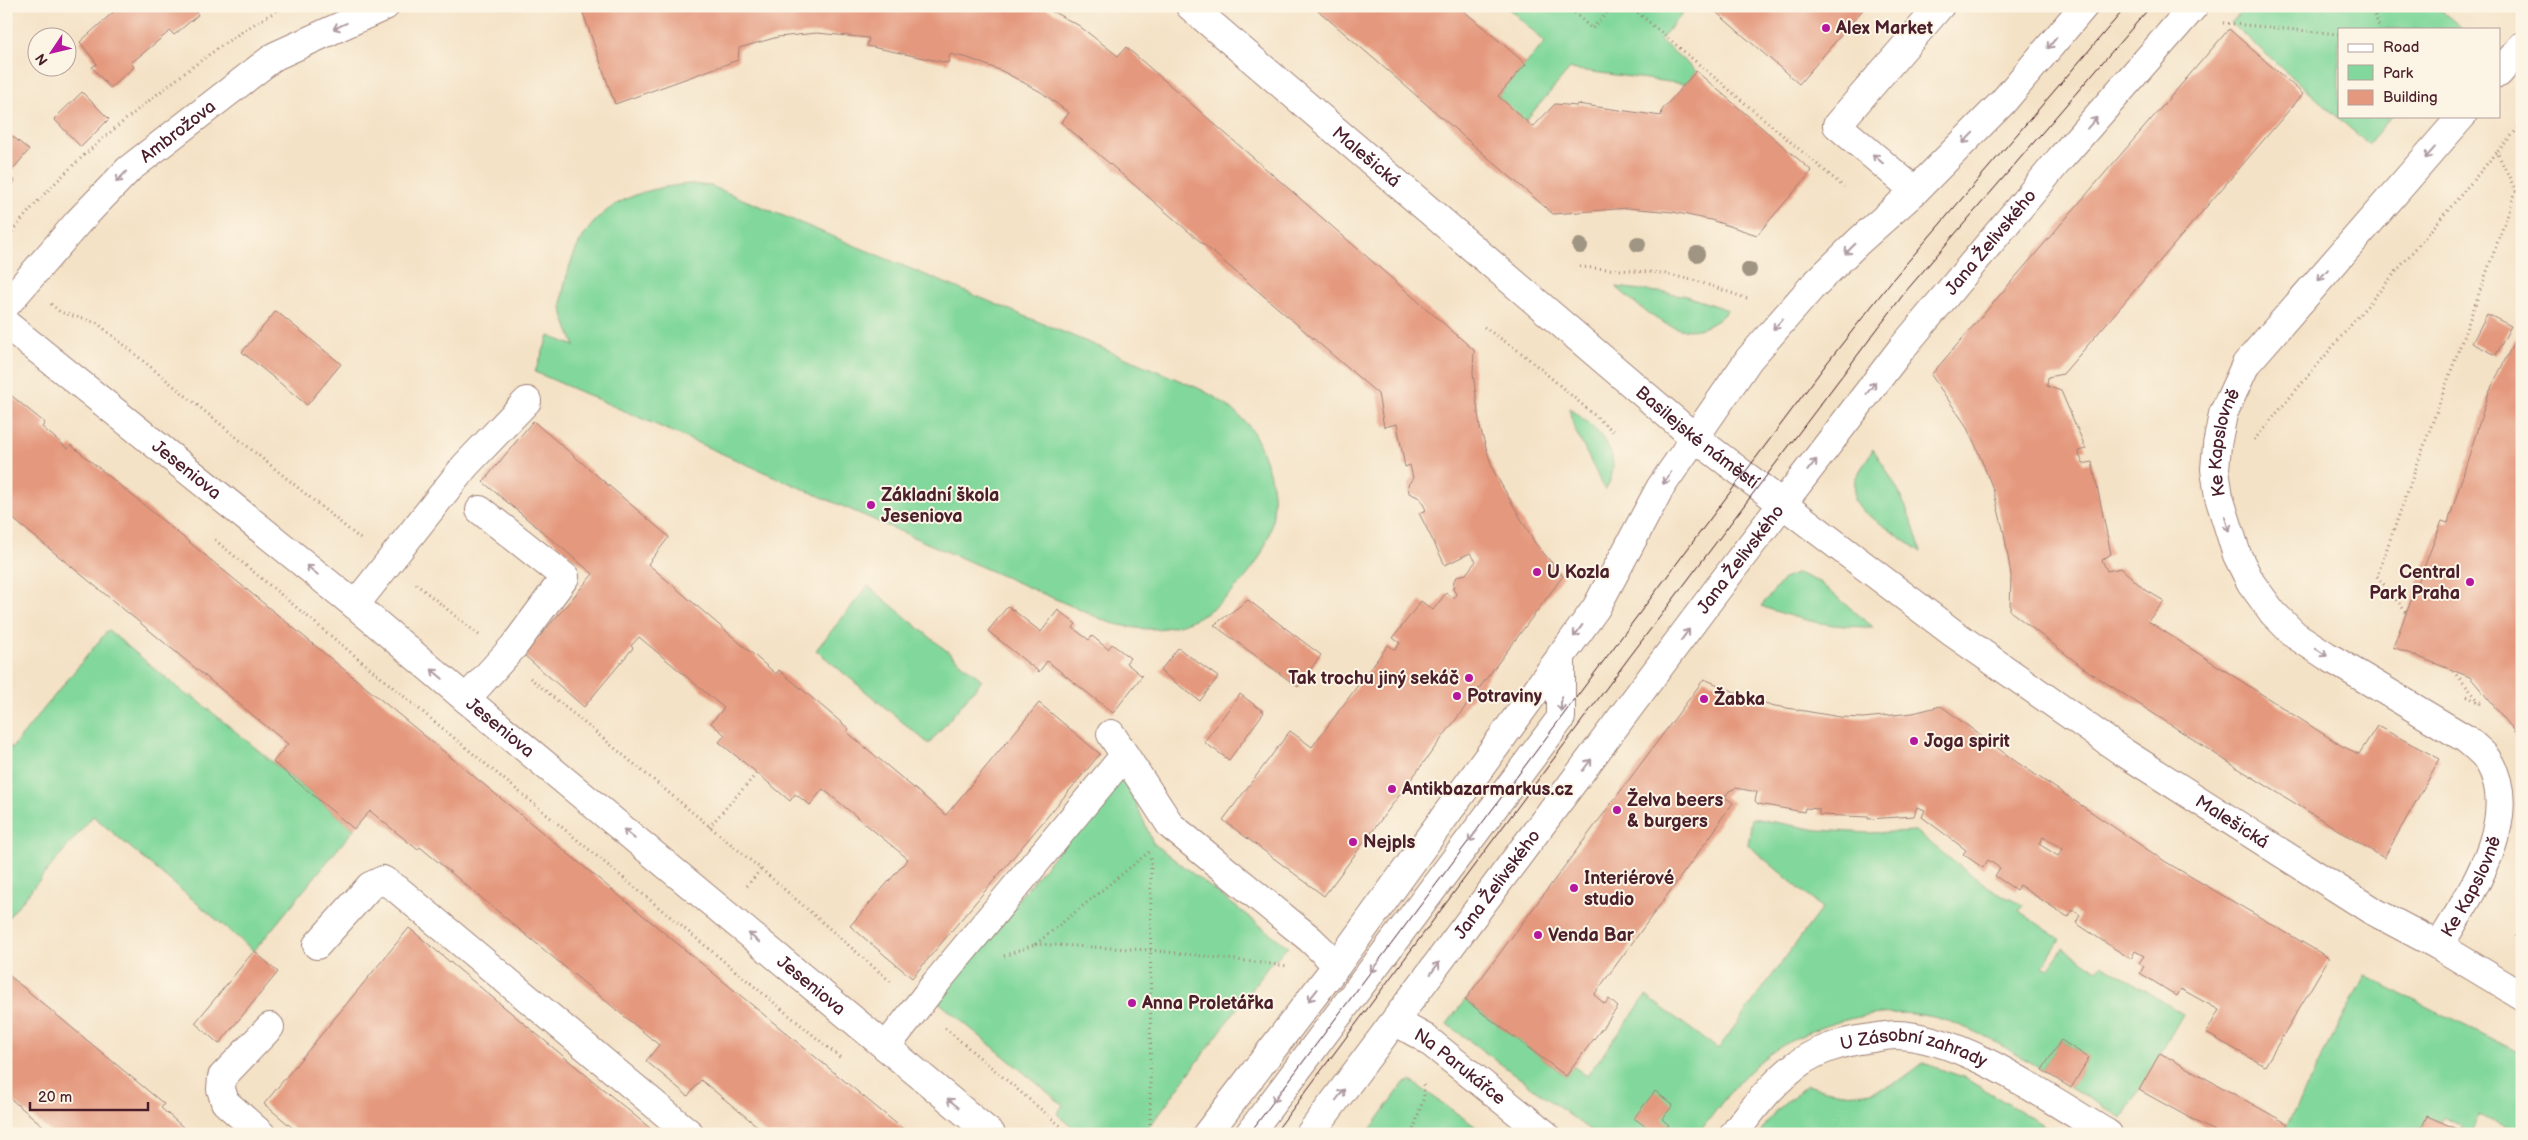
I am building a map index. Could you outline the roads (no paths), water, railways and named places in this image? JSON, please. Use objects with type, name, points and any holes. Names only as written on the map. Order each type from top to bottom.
[{"type":"street","name":"Ambrožova","points":[[6,305],[78,222],[129,169],[275,56],[385,6]]},
{"type":"street","name":"Malešická","points":[[1190,6],[1543,309]]},
{"type":"street","points":[[1915,191],[1836,125],[1940,6]]},
{"type":"street","points":[[1207,1134],[1337,965],[1596,608],[1660,488],[1694,437],[1767,337],[1859,241],[1915,191],[2002,103],[2084,6]]},
{"type":"street","name":"Jana Želivského","points":[[1310,1134],[1396,1022],[1782,504],[1914,332],[2060,159],[2194,6]]},
{"type":"street","points":[[2500,72],[2522,46]]},
{"type":"street","name":"Ke Kapslovně","points":[[2439,946],[2485,872],[2496,846],[2502,822],[2503,802],[2499,779],[2485,756],[2466,740],[2327,656],[2295,634],[2273,613],[2251,583],[2237,555],[2219,497],[2215,469],[2222,414],[2246,364],[2460,118]]},
{"type":"street","name":"Basilejské náměstí","points":[[1543,309],[1694,437],[1952,633]]},
{"type":"street","name":"Jeseniova","points":[[6,324],[355,604],[466,699],[991,1134]]},
{"type":"street","points":[[355,604],[465,466],[527,401]]},
{"type":"street","points":[[466,699],[504,656],[565,577],[480,510]]},
{"type":"street","name":"Malešická","points":[[1952,633],[2124,752],[2371,910],[2439,946],[2522,996]]},
{"type":"street","points":[[1249,1134],[1562,718],[1561,655]]},
{"type":"street","points":[[886,1047],[1117,745],[1171,826],[1310,939],[1337,965]]},
{"type":"street","points":[[317,945],[370,886],[383,880],[397,889],[690,1134]]},
{"type":"street","name":"Na Parukářce","points":[[1396,1022],[1425,1038],[1545,1134]]},
{"type":"street","points":[[261,1134],[225,1102],[220,1089],[222,1078],[270,1026]]},
{"type":"street","name":"U Zásobní zahrady","points":[[1734,1134],[1770,1088],[1797,1064],[1823,1050],[1850,1040],[1896,1035],[1931,1040],[1964,1051],[2108,1134]]},
{"type":"tram line","points":[[1249,1134],[1827,363],[1893,279],[2127,6]]},
{"type":"tram line","points":[[1274,1134],[1628,659],[1906,291],[2151,6]]},
{"type":"place","name":"Alex Market","points":[[1826,28]]},
{"type":"place","name":"Základní škola Jeseniova","points":[[871,505]]},
{"type":"place","name":"U Kozla","points":[[1537,572]]},
{"type":"place","name":"Central Park Praha","points":[[2470,582]]},
{"type":"place","name":"Tak trochu jiný sekáč","points":[[1469,678]]},
{"type":"place","name":"Potraviny","points":[[1457,696]]},
{"type":"place","name":"Žabka","points":[[1704,699]]},
{"type":"place","name":"Joga spirit","points":[[1914,741]]},
{"type":"place","name":"Antikbazarmarkus.cz","points":[[1392,789]]},
{"type":"place","name":"Želva beers & burgers","points":[[1617,810]]},
{"type":"place","name":"Nejpls","points":[[1353,842]]},
{"type":"place","name":"Interiérové studio","points":[[1574,888]]},
{"type":"place","name":"Venda Bar","points":[[1538,935]]},
{"type":"place","name":"Anna Proletářka","points":[[1132,1003]]}]
